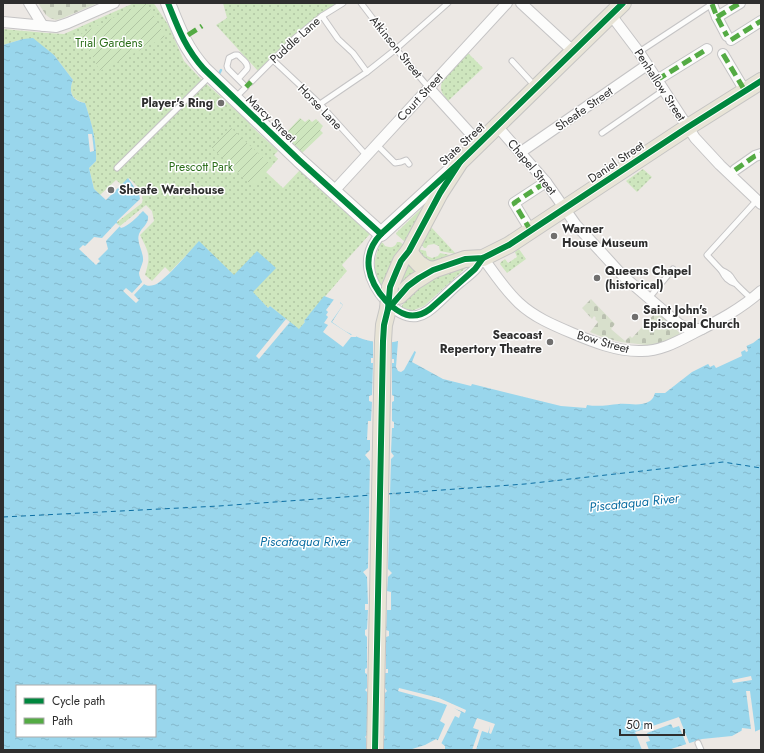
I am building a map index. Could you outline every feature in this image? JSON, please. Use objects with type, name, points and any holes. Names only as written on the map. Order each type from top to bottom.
[{"type":"main road","name":"State Street","points":[[460,162],[623,3]]},
{"type":"main road","name":"Daniel Street","points":[[483,258],[509,245],[531,231],[761,81]]},
{"type":"main road","points":[[375,750],[384,325],[394,311],[394,292],[402,261],[409,251],[440,193],[460,162]]},
{"type":"main road","points":[[409,251],[419,265],[423,268],[433,270]]},
{"type":"main road","points":[[394,292],[433,270],[465,259],[483,258]]},
{"type":"street","points":[[29,3],[43,26]]},
{"type":"street","points":[[3,22],[56,27],[62,26],[114,3]]},
{"type":"street","name":"Marcy Street","points":[[168,3],[184,43],[210,76],[299,160],[381,234]]},
{"type":"street","name":"Court Street","points":[[334,191],[507,3]]},
{"type":"street","points":[[521,3],[574,52]]},
{"type":"street","points":[[717,17],[740,3]]},
{"type":"street","points":[[712,4],[717,17],[729,38],[761,21]]},
{"type":"street","name":"Penhallow Street","points":[[611,15],[639,52],[695,138],[705,150],[759,202]]},
{"type":"street","points":[[657,80],[707,49]]},
{"type":"street","points":[[722,54],[745,91]]},
{"type":"street","name":"Sheafe Street","points":[[521,152],[647,65]]},
{"type":"street","name":"Atkinson Street","points":[[429,88],[479,143]]},
{"type":"street","name":"Chapel Street","points":[[497,126],[546,182],[576,224],[623,276],[682,326],[689,329],[707,326]]},
{"type":"street","points":[[735,170],[755,156],[761,154]]},
{"type":"street","name":"State Street","points":[[394,311],[378,291],[373,282],[370,273],[370,253],[378,237],[460,162]]},
{"type":"street","points":[[531,231],[514,203],[546,182]]},
{"type":"street","points":[[394,311],[407,316],[419,315],[427,312],[475,269],[483,258]]},
{"type":"street","name":"Bow Street","points":[[483,258],[513,297],[533,314],[568,331],[604,345],[640,351],[655,350],[671,344],[740,308],[761,292]]},
{"type":"lane","name":"Puddle Lane","points":[[251,82],[295,38],[322,16],[343,3]]},
{"type":"lane","name":"Atkinson Street","points":[[361,3],[396,49],[429,88]]},
{"type":"lane","points":[[320,104],[367,72],[396,49],[448,3]]},
{"type":"lane","points":[[639,52],[712,4]]},
{"type":"lane","points":[[322,16],[338,39],[352,53],[367,72]]},
{"type":"lane","points":[[235,99],[246,87],[238,79],[228,69],[227,66],[229,58],[235,55],[238,55],[248,64],[238,79]]},
{"type":"lane","name":"Horse Lane","points":[[273,60],[320,104],[366,155]]},
{"type":"lane","points":[[512,61],[536,88]]},
{"type":"lane","points":[[117,168],[210,76]]},
{"type":"lane","points":[[602,133],[664,90]]},
{"type":"lane","points":[[376,144],[395,163],[406,160],[409,164]]},
{"type":"lane","points":[[752,300],[736,284],[733,278],[721,270],[707,255],[759,202]]},
{"type":"lane","points":[[649,298],[673,268]]},
{"type":"lane","points":[[698,743],[701,750]]},
{"type":"green space","points":[[38,3],[98,3],[56,20],[46,15]]},
{"type":"green space","name":"Prescott Park","points":[[134,3],[153,3],[155,5],[169,26],[184,61],[200,78],[251,124],[250,125],[278,151],[274,155],[278,159],[266,172],[283,188],[300,170],[370,234],[342,265],[347,271],[304,321],[305,322],[299,330],[270,306],[268,308],[199,242],[170,272],[165,267],[152,281],[145,275],[148,263],[148,254],[140,235],[154,221],[152,211],[146,205],[120,226],[116,223],[142,203],[143,199],[139,189],[129,178],[122,185],[116,180],[100,195],[94,189],[89,168],[96,161],[95,139],[85,103],[77,100],[72,95],[71,88],[73,80],[54,55],[23,39],[3,45],[3,29],[64,34]]},
{"type":"green space","name":"Trial Gardens","points":[[143,3],[147,3],[165,37],[100,71],[81,34]]},
{"type":"green space","points":[[223,3],[336,3],[258,71],[216,25],[227,18]]},
{"type":"green space","points":[[468,53],[483,68],[448,101],[441,90],[442,82]]},
{"type":"green space","points":[[300,118],[305,122],[309,119],[312,122],[316,119],[323,126],[320,130],[323,133],[302,153],[284,135]]},
{"type":"green space","points":[[230,127],[272,166],[252,186],[211,147]]},
{"type":"green space","points":[[643,169],[652,177],[637,192],[626,181]]},
{"type":"green space","points":[[423,208],[405,242],[396,233]]},
{"type":"green space","points":[[431,227],[456,254],[440,251],[439,246],[434,244],[428,245],[424,248],[422,245]]},
{"type":"green space","points":[[381,242],[385,246],[389,247],[394,246],[397,242],[404,245],[382,287],[375,270],[376,255]]},
{"type":"green space","points":[[418,249],[426,251],[427,256],[432,258],[438,256],[440,253],[455,256],[435,263],[423,260]]},
{"type":"green space","points":[[519,249],[526,259],[507,273],[500,264],[501,262],[505,259],[508,263],[517,257],[515,252]]},
{"type":"green space","points":[[407,262],[417,272],[397,287]]},
{"type":"green space","points":[[468,266],[424,306],[414,310],[401,307],[409,296],[429,279]]},
{"type":"green space","points":[[591,299],[615,324],[611,329],[625,341],[630,336],[632,338],[657,311],[680,333],[675,338],[655,346],[621,342],[605,338],[590,332],[598,322],[594,316],[592,319],[582,308]]},
{"type":"water","name":"Piscataqua River","points":[[33,38],[54,55],[73,80],[71,88],[72,95],[77,100],[85,103],[95,139],[96,161],[89,168],[94,189],[106,200],[128,178],[139,194],[140,199],[117,221],[117,223],[121,228],[124,227],[133,221],[143,211],[148,216],[148,219],[138,237],[143,258],[139,274],[145,285],[155,285],[163,279],[199,241],[234,275],[257,251],[276,268],[253,292],[268,308],[270,306],[299,329],[324,296],[340,302],[343,305],[332,322],[339,327],[356,336],[368,340],[386,343],[398,341],[416,352],[412,362],[443,379],[471,386],[472,384],[561,406],[586,408],[587,405],[599,406],[646,403],[652,399],[655,393],[665,393],[692,372],[753,343],[761,337],[761,729],[754,732],[741,731],[732,736],[702,739],[668,750],[445,750],[445,746],[436,739],[425,745],[409,750],[3,750],[3,45],[23,39]]},
{"type":"pier","points":[[88,134],[92,134],[94,151],[90,152]]},
{"type":"pier","points":[[116,223],[120,226],[106,241],[108,249],[98,259],[100,261],[96,265],[79,249],[83,245],[85,246],[94,237],[102,238]]},
{"type":"pier","points":[[144,280],[146,282],[134,295],[139,300],[136,303],[123,291],[126,288],[132,293]]},
{"type":"pier","points":[[335,298],[341,301],[340,303],[343,305],[331,322],[351,335],[353,333],[357,335],[356,337],[351,337],[343,347],[323,332],[328,325],[324,323],[328,317],[326,315],[328,312],[326,310]]},
{"type":"pier","points":[[286,319],[290,322],[259,359],[256,356]]},
{"type":"pier","points":[[373,339],[392,340],[392,359],[394,359],[394,363],[392,363],[392,395],[394,396],[394,401],[392,402],[392,421],[394,422],[394,428],[392,428],[391,452],[394,456],[391,459],[388,569],[392,573],[388,577],[387,591],[391,592],[391,610],[387,610],[386,630],[389,631],[389,636],[386,637],[386,669],[388,669],[388,673],[385,673],[385,688],[387,691],[385,693],[384,750],[366,750],[365,737],[367,735],[367,692],[365,690],[367,688],[367,674],[365,673],[365,669],[367,668],[367,637],[365,635],[365,630],[367,629],[368,610],[365,610],[365,604],[368,604],[367,577],[363,572],[368,568],[370,461],[365,455],[370,450],[370,440],[367,440],[368,421],[371,421],[372,402],[369,401],[369,396],[372,395],[373,363],[371,363],[371,358],[373,358]]},
{"type":"pier","points":[[399,340],[415,350],[404,370],[401,372],[398,371],[396,367]]},
{"type":"pier","points":[[746,344],[748,351],[746,352],[745,350],[741,352],[742,356],[716,368],[714,365],[710,367],[707,362]]},
{"type":"pier","points":[[751,676],[752,680],[733,683],[732,680]]},
{"type":"pier","points":[[399,688],[439,698],[466,710],[465,713],[454,708],[461,712],[459,718],[455,716],[441,744],[437,742],[445,724],[440,721],[447,705],[398,691]]},
{"type":"pier","points":[[746,691],[750,691],[755,734],[741,733],[742,728],[751,729]]},
{"type":"pier","points":[[679,717],[690,745],[687,746],[679,726],[673,728],[671,724],[647,733],[650,741],[646,742],[649,750],[642,750],[635,732]]},
{"type":"pier","points":[[477,718],[495,724],[491,734],[489,733],[490,726],[488,733],[482,731],[476,750],[472,750],[479,730],[473,728]]},
{"type":"waterway","points":[[219,74],[221,70]]},
{"type":"ferry route","points":[[387,494],[525,484],[723,462],[761,468]]},
{"type":"ferry route","points":[[3,517],[219,506],[372,495]]},
{"type":"marked path","points":[[717,17],[740,3]]},
{"type":"marked path","points":[[712,4],[727,36]]},
{"type":"marked path","points":[[731,40],[761,21]]},
{"type":"marked path","points":[[188,35],[202,26]]},
{"type":"marked path","points":[[657,80],[707,49]]},
{"type":"marked path","points":[[723,54],[745,91]]},
{"type":"marked path","points":[[246,87],[251,82]]},
{"type":"marked path","points":[[735,170],[755,156],[761,154]]},
{"type":"marked path","points":[[531,231],[514,203],[546,182]]},
{"type":"cycle path","points":[[168,3],[187,45],[204,69],[299,160],[381,234]]},
{"type":"cycle path","points":[[483,258],[475,269],[430,309],[424,313],[412,316],[401,313],[386,301],[375,285],[369,268],[370,251],[374,242],[381,234],[460,162],[623,3]]},
{"type":"cycle path","points":[[388,309],[408,286],[419,278],[433,270],[465,259],[483,258],[509,245],[688,127],[761,81]]},
{"type":"cycle path","points":[[375,750],[384,325],[388,309],[390,287],[401,261],[409,251],[440,193],[460,162]]},
{"type":"place","name":"Player's Ring","points":[[221,103]]},
{"type":"place","name":"Sheafe Warehouse","points":[[111,190]]},
{"type":"place","name":"Warner House Museum","points":[[554,236]]},
{"type":"place","name":"Queens Chapel (historical)","points":[[597,278]]},
{"type":"place","name":"Saint John's Episcopal Church","points":[[635,317]]},
{"type":"place","name":"Seacoast Repertory Theatre","points":[[550,342]]}]
